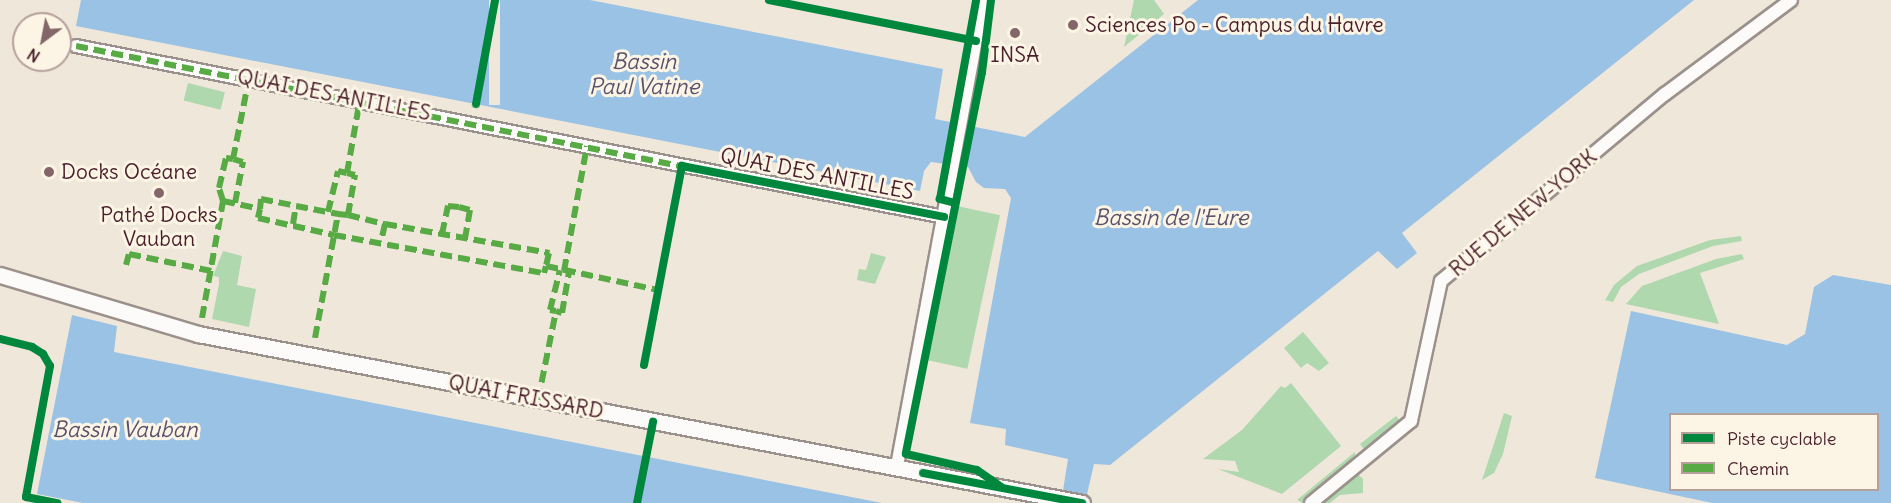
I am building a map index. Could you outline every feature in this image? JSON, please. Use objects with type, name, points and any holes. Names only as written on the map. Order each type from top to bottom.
[{"type":"street","points":[[897,466],[969,91],[983,0]]},
{"type":"street","name":"RUE DE NEW-YORK","points":[[1311,503],[1411,421],[1441,281],[1665,94],[1791,0]]},
{"type":"street","name":"QUAI DES ANTILLES","points":[[76,45],[944,217]]},
{"type":"street","name":"QUAI FRISSARD","points":[[0,275],[198,334],[789,449],[897,466],[1082,503]]},
{"type":"green space","points":[[1134,0],[1154,0],[1164,14],[1124,47]]},
{"type":"green space","points":[[188,83],[225,92],[221,110],[184,100]]},
{"type":"green space","points":[[957,206],[1000,215],[967,369],[924,360]]},
{"type":"green space","points":[[1741,236],[1742,241],[1713,246],[1639,274],[1621,287],[1613,302],[1605,300],[1614,285],[1637,266],[1710,240]]},
{"type":"green space","points":[[223,251],[242,256],[237,285],[256,289],[249,327],[212,319],[219,284],[219,277],[213,276]]},
{"type":"green space","points":[[871,253],[886,257],[875,284],[857,280],[859,269],[866,270]]},
{"type":"green space","points":[[1742,254],[1744,259],[1700,273],[1719,324],[1626,304],[1642,286],[1716,259]]},
{"type":"green space","points":[[1303,332],[1329,363],[1319,371],[1307,363],[1301,368],[1284,348]]},
{"type":"green space","points":[[1291,383],[1341,446],[1282,494],[1218,469],[1239,472],[1235,461],[1203,459],[1242,430],[1281,386],[1285,388]]},
{"type":"green space","points":[[1504,413],[1512,416],[1503,454],[1494,473],[1482,480]]},
{"type":"green space","points":[[1396,416],[1402,423],[1370,448],[1363,448],[1360,444]]},
{"type":"green space","points":[[1355,452],[1355,461],[1303,503],[1297,500]]},
{"type":"green space","points":[[1357,473],[1363,479],[1363,493],[1340,495],[1330,503],[1321,503]]},
{"type":"water","name":"Bassin de l'Eure","points":[[81,0],[590,0],[943,69],[935,119],[1025,137],[1198,0],[1694,0],[1402,233],[1417,253],[1397,269],[1378,251],[1110,465],[1094,464],[1085,503],[1061,503],[1068,459],[1005,445],[1006,429],[970,423],[1011,198],[1005,189],[984,188],[976,182],[968,167],[931,162],[924,171],[920,191],[76,26]]},
{"type":"water","points":[[1833,275],[1891,285],[1891,503],[1712,503],[1595,478],[1631,311],[1787,345],[1805,334],[1814,287]]},
{"type":"water","name":"Bassin Vauban","points":[[72,315],[117,326],[114,352],[882,503],[83,503],[37,494]]},
{"type":"pier","points":[[489,0],[500,0],[500,105],[489,105]]},
{"type":"marked path","points":[[76,46],[685,167]]},
{"type":"marked path","points":[[235,203],[243,162],[233,159],[249,78]]},
{"type":"marked path","points":[[315,338],[338,214],[348,215],[355,175],[347,173],[360,99]]},
{"type":"marked path","points":[[564,271],[587,146]]},
{"type":"marked path","points":[[202,318],[223,201],[219,188],[226,158],[233,159]]},
{"type":"marked path","points":[[328,212],[338,171],[347,173]]},
{"type":"marked path","points":[[260,209],[261,199],[296,206]]},
{"type":"marked path","points":[[223,201],[260,209],[258,218],[334,235],[544,273],[546,266],[658,290]]},
{"type":"marked path","points":[[293,224],[296,206],[338,214]]},
{"type":"marked path","points":[[442,234],[448,206],[459,207],[470,210],[465,238]]},
{"type":"marked path","points":[[348,215],[385,224],[381,242]]},
{"type":"marked path","points":[[385,224],[549,253],[546,266]]},
{"type":"marked path","points":[[126,265],[129,254],[211,271]]},
{"type":"marked path","points":[[538,400],[556,311],[550,310],[560,270]]},
{"type":"marked path","points":[[556,311],[562,313],[569,272]]},
{"type":"cycle path","points":[[476,104],[495,0]]},
{"type":"cycle path","points":[[769,0],[976,41]]},
{"type":"cycle path","points":[[955,203],[940,199],[976,0]]},
{"type":"cycle path","points":[[991,0],[982,72],[906,454],[977,470],[1001,487]]},
{"type":"cycle path","points":[[644,365],[682,166],[944,217]]},
{"type":"cycle path","points":[[0,339],[32,347],[43,354],[50,366],[26,497],[57,503]]},
{"type":"cycle path","points":[[637,503],[653,422]]},
{"type":"cycle path","points":[[923,473],[1082,503]]},
{"type":"place","name":"Sciences Po - Campus du Havre","points":[[1073,25]]},
{"type":"place","name":"INSA","points":[[1015,33]]},
{"type":"place","name":"Docks Océane","points":[[49,172]]},
{"type":"place","name":"Pathé Docks Vauban","points":[[159,193]]},
{"type":"water label","name":"Bassin Paul Vatine","points":[[644,74]]}]
